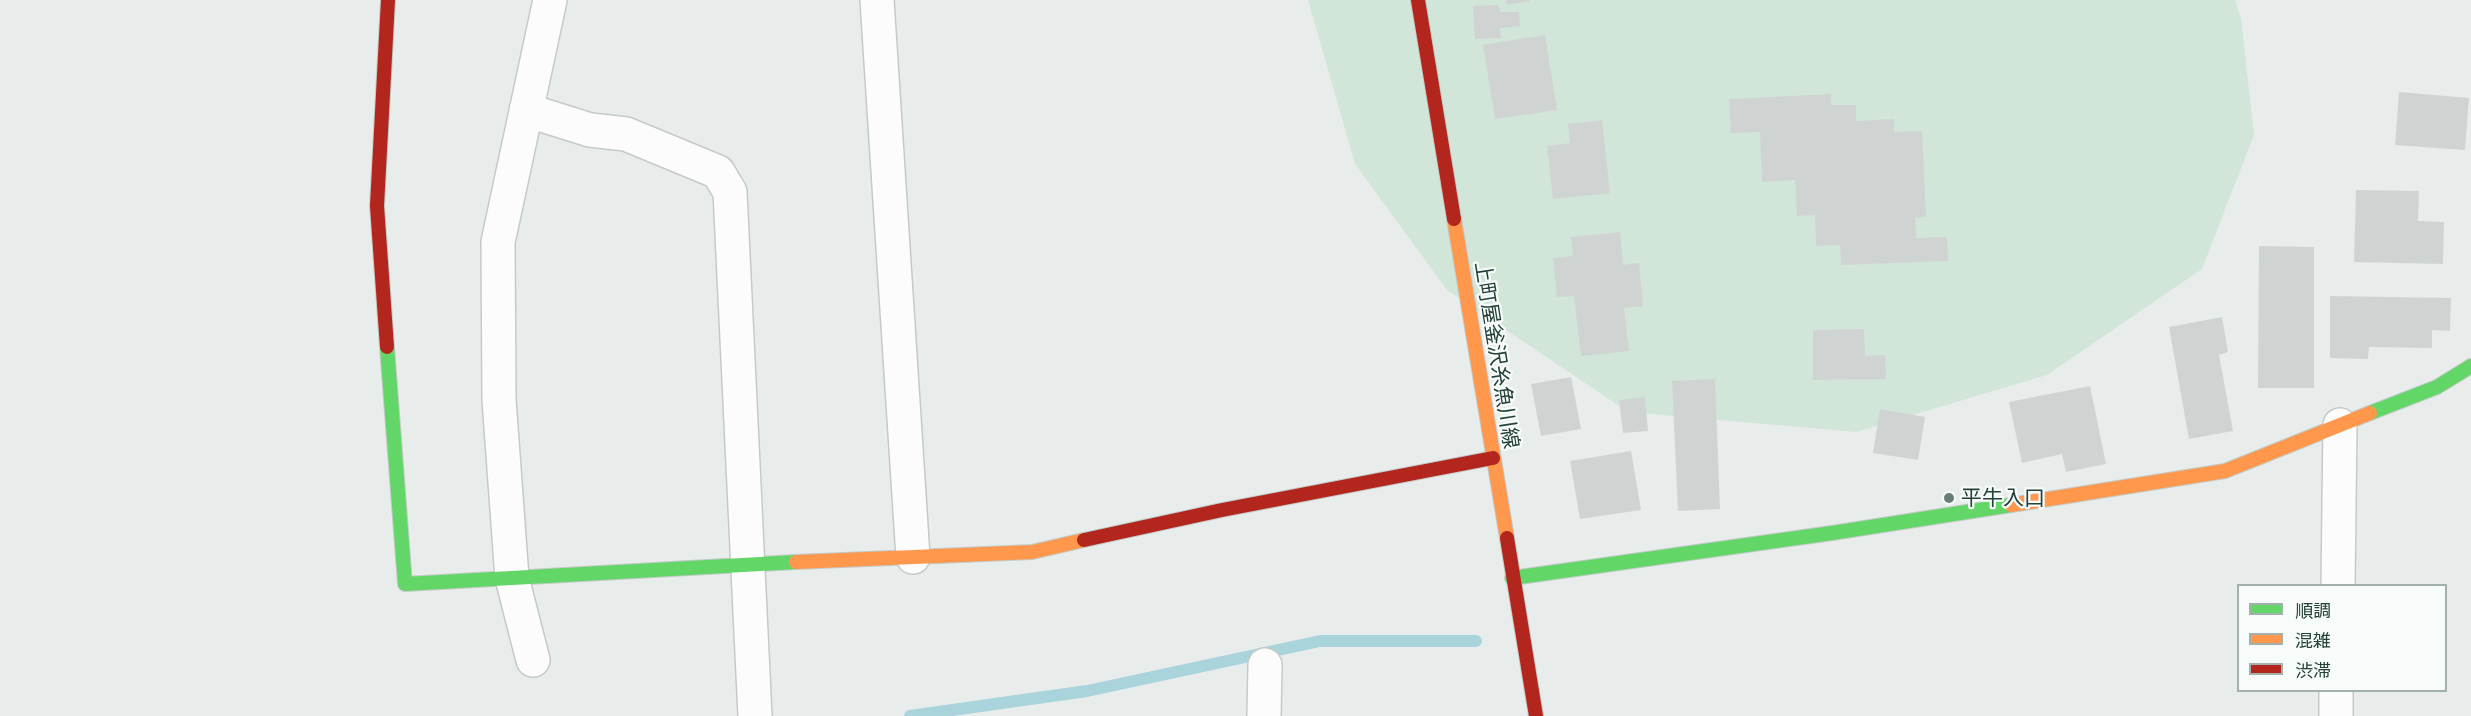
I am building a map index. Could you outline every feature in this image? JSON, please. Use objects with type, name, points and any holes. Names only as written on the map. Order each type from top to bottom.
[{"type":"street","points":[[388,0],[377,206],[405,584],[747,564],[1032,552],[1222,510],[1493,458]]},
{"type":"street","points":[[533,660],[512,578],[499,400],[498,242],[550,0]]},
{"type":"street","points":[[877,0],[913,557]]},
{"type":"street","name":"上町屋釜沢糸魚川線","points":[[1418,0],[1536,716]]},
{"type":"street","points":[[526,110],[590,130],[626,134],[718,172],[730,192],[755,716]]},
{"type":"street","points":[[1512,578],[1832,533],[2225,471],[2437,387],[2471,366]]},
{"type":"street","points":[[2338,584],[2340,425]]},
{"type":"street","points":[[1264,716],[1265,665]]},
{"type":"street","points":[[2336,692],[2336,716]]},
{"type":"green space","points":[[1308,0],[2235,0],[2241,18],[2254,135],[2202,269],[2047,375],[1856,432],[1628,412],[1447,290],[1355,164]]},
{"type":"building","points":[[1506,0],[1530,0],[1530,1],[1507,5]]},
{"type":"building","points":[[1499,5],[1500,12],[1519,12],[1520,26],[1500,28],[1501,38],[1475,39],[1473,6]]},
{"type":"building","points":[[1545,35],[1557,110],[1495,119],[1483,45]]},
{"type":"building","points":[[2399,92],[2469,98],[2465,150],[2395,145]]},
{"type":"building","points":[[1831,94],[1831,105],[1856,105],[1856,121],[1894,119],[1894,132],[1922,131],[1926,217],[1915,218],[1916,238],[1947,237],[1948,261],[1841,265],[1840,245],[1816,246],[1815,215],[1797,216],[1795,180],[1762,182],[1760,132],[1731,133],[1729,99]]},
{"type":"building","points":[[1602,120],[1610,193],[1553,199],[1547,146],[1570,143],[1568,124]]},
{"type":"building","points":[[2356,190],[2419,191],[2418,221],[2444,222],[2443,264],[2354,262]]},
{"type":"building","points":[[1620,232],[1623,265],[1639,263],[1643,306],[1624,308],[1629,351],[1581,356],[1574,296],[1557,297],[1553,258],[1573,256],[1571,237]]},
{"type":"building","points":[[2259,246],[2314,247],[2314,388],[2258,388]]},
{"type":"building","points":[[2330,296],[2451,298],[2450,331],[2432,330],[2432,348],[2369,347],[2368,359],[2330,358]]},
{"type":"building","points":[[2222,317],[2228,352],[2219,355],[2233,431],[2189,439],[2169,327]]},
{"type":"building","points":[[1864,329],[1865,356],[1885,355],[1886,379],[1813,380],[1813,330]]},
{"type":"building","points":[[1571,377],[1581,429],[1541,436],[1531,384]]},
{"type":"building","points":[[1715,379],[1720,509],[1678,511],[1672,381]]},
{"type":"building","points":[[2090,386],[2106,464],[2066,472],[2062,454],[2022,463],[2009,402]]},
{"type":"building","points":[[1645,397],[1648,431],[1623,433],[1619,400]]},
{"type":"building","points":[[1880,409],[1925,417],[1918,460],[1873,453]]},
{"type":"building","points":[[1631,451],[1641,510],[1580,519],[1570,461]]},
{"type":"waterway","points":[[910,716],[1087,691],[1320,641],[1476,641]]},
{"type":"traffic: fast","points":[[387,347],[405,584],[796,562]]},
{"type":"traffic: fast","points":[[2370,413],[2437,387],[2471,366]]},
{"type":"traffic: fast","points":[[1512,578],[2011,505]]},
{"type":"traffic: slow","points":[[1454,219],[1507,538]]},
{"type":"traffic: slow","points":[[2011,505],[2225,471],[2370,413]]},
{"type":"traffic: slow","points":[[796,562],[1032,552],[1084,540]]},
{"type":"traffic: jam","points":[[387,347],[377,206],[388,0]]},
{"type":"traffic: jam","points":[[1418,0],[1454,219]]},
{"type":"traffic: jam","points":[[1084,540],[1222,510],[1493,458]]},
{"type":"traffic: jam","points":[[1507,538],[1536,716]]},
{"type":"place","name":"平牛入口","points":[[1949,498]]}]
